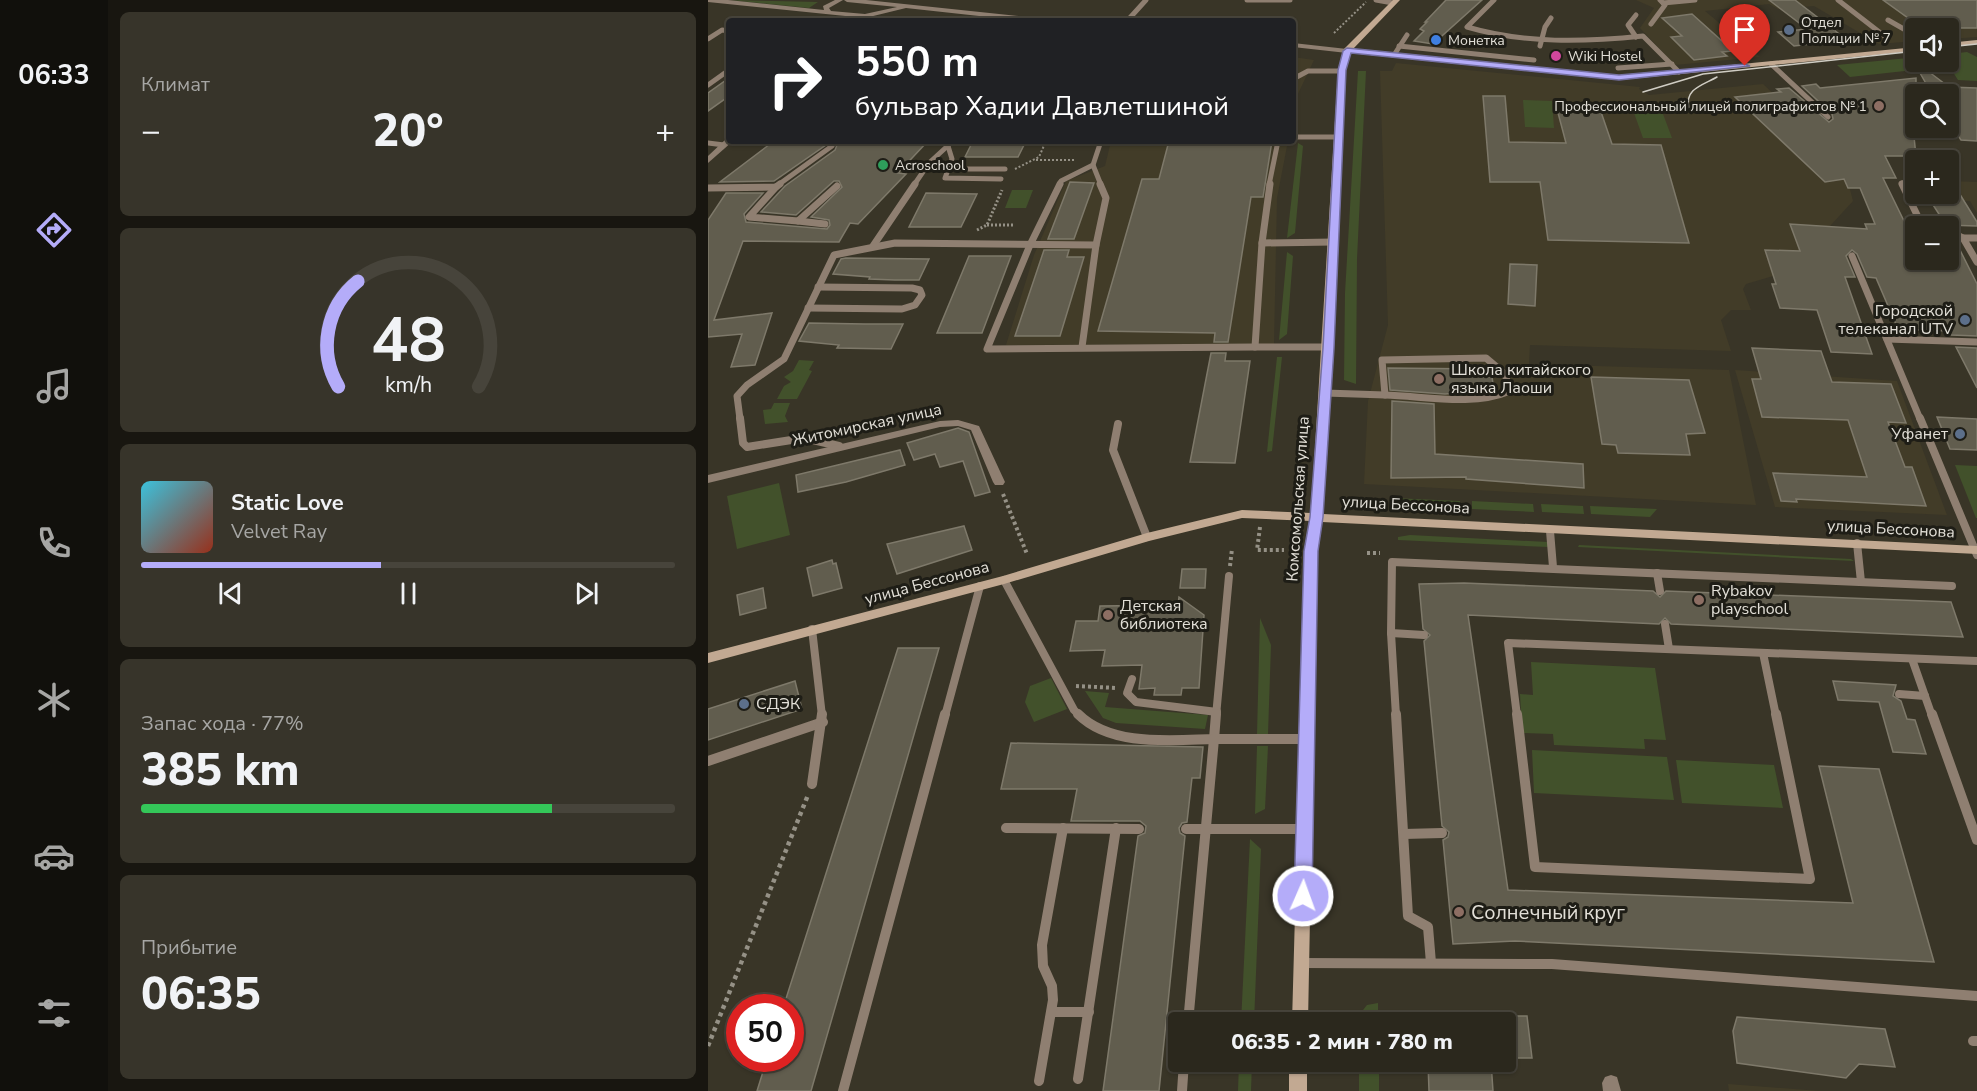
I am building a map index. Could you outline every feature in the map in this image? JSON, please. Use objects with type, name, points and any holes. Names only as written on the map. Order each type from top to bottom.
[{"type":"street","points":[[708,0],[865,16],[904,8]]},
{"type":"street","points":[[829,12],[825,7],[840,0]]},
{"type":"street","points":[[847,0],[904,8],[1013,18]]},
{"type":"street","points":[[890,18],[913,0]]},
{"type":"street","points":[[1347,51],[1395,1]]},
{"type":"street","points":[[865,16],[869,18]]},
{"type":"street","points":[[1959,44],[1977,43]]},
{"type":"street","points":[[1296,45],[1619,78],[1905,50]]},
{"type":"street","name":"Комсомольская улица","points":[[1299,1012],[1311,551],[1317,517],[1328,348],[1337,137],[1342,70],[1347,51]]},
{"type":"street","points":[[708,161],[726,143]]},
{"type":"street","name":"Житомирская улица","points":[[708,479],[839,446],[940,424],[966,424],[975,428],[999,482]]},
{"type":"street","name":"улица Бессонова","points":[[708,658],[1004,580],[1147,537],[1242,514],[1550,531],[1857,543],[1976,551]]},
{"type":"street","points":[[1298,1072],[1298,1091]]},
{"type":"lane","points":[[1130,18],[1146,0]]},
{"type":"lane","points":[[1247,0],[1290,0]]},
{"type":"lane","points":[[1376,0],[1395,1]]},
{"type":"lane","points":[[1494,0],[1467,27],[1484,33],[1542,39],[1603,40],[1643,36],[1679,72]]},
{"type":"lane","points":[[1661,1],[1695,0]]},
{"type":"lane","points":[[1838,0],[1887,38]]},
{"type":"lane","points":[[1652,24],[1665,5],[1661,1]]},
{"type":"lane","points":[[1636,15],[1628,25],[1636,37]]},
{"type":"lane","points":[[1540,45],[1551,18]]},
{"type":"lane","points":[[1888,20],[1905,30]]},
{"type":"lane","points":[[708,39],[722,30],[726,31]]},
{"type":"lane","points":[[1394,55],[1407,36]]},
{"type":"lane","points":[[1400,46],[1535,59],[1531,69]]},
{"type":"lane","points":[[1454,61],[1459,52]]},
{"type":"lane","points":[[1618,68],[1672,64]]},
{"type":"lane","points":[[1771,64],[1828,117]]},
{"type":"lane","points":[[1296,77],[1308,70],[1342,70]]},
{"type":"lane","points":[[708,85],[726,72]]},
{"type":"lane","points":[[708,73],[723,75]]},
{"type":"lane","points":[[1296,137],[1337,137]]},
{"type":"lane","points":[[708,143],[726,143]]},
{"type":"lane","points":[[873,246],[929,163],[949,144]]},
{"type":"lane","points":[[950,144],[952,159],[944,176],[949,179],[1001,180]]},
{"type":"lane","points":[[1082,347],[1096,245],[1106,198],[1093,165],[1100,144]]},
{"type":"lane","points":[[1255,346],[1264,212],[1277,144]]},
{"type":"lane","points":[[825,224],[749,217],[776,187],[832,146]]},
{"type":"lane","points":[[1093,165],[1061,181],[1030,245],[987,349],[1255,346],[1328,348]]},
{"type":"lane","points":[[947,169],[1008,171]]},
{"type":"lane","points":[[1902,183],[1918,216]]},
{"type":"lane","points":[[798,221],[837,186]]},
{"type":"lane","points":[[708,188],[776,187]]},
{"type":"lane","points":[[1959,236],[1977,238]]},
{"type":"lane","points":[[1963,238],[1977,262]]},
{"type":"lane","points":[[1262,243],[1333,242]]},
{"type":"lane","points":[[839,446],[804,438],[747,447],[743,443],[737,396],[742,388],[784,359],[834,255],[895,243],[1096,245]]},
{"type":"lane","points":[[1852,256],[1976,551]]},
{"type":"lane","points":[[808,308],[902,309],[915,305],[922,295],[920,290],[912,288],[818,287]]},
{"type":"lane","points":[[1887,339],[1977,342]]},
{"type":"lane","points":[[1325,393],[1486,399],[1503,396],[1510,391],[1505,374],[1486,358],[1382,360],[1385,395]]},
{"type":"lane","points":[[1118,424],[1113,450],[1147,537]]},
{"type":"lane","points":[[1550,531],[1553,567]]},
{"type":"lane","points":[[1857,543],[1861,582]]},
{"type":"lane","points":[[1431,963],[1428,927],[1408,916],[1391,633],[1392,562],[1553,567],[1952,586]]},
{"type":"lane","points":[[1657,573],[1660,591]]},
{"type":"lane","points":[[1189,1012],[1229,576]]},
{"type":"lane","points":[[1004,580],[1074,710],[1086,724],[1111,734],[1165,739],[1307,739]]},
{"type":"lane","points":[[843,1091],[980,586]]},
{"type":"lane","points":[[1665,624],[1669,649]]},
{"type":"lane","points":[[812,629],[823,722],[812,784]]},
{"type":"lane","points":[[1391,633],[1424,635]]},
{"type":"lane","points":[[1763,653],[1810,879],[1535,867],[1508,644],[1669,649],[1977,661]]},
{"type":"lane","points":[[1912,658],[1977,840]]},
{"type":"lane","points":[[1132,678],[1127,693],[1136,702],[1217,712]]},
{"type":"lane","points":[[1899,694],[1925,696]]},
{"type":"lane","points":[[708,761],[823,722]]},
{"type":"lane","points":[[1006,828],[1139,829]]},
{"type":"lane","points":[[1039,1081],[1052,1012],[1053,991],[1041,954],[1064,828]]},
{"type":"lane","points":[[1078,1079],[1116,828]]},
{"type":"lane","points":[[1186,829],[1305,829]]},
{"type":"lane","points":[[1404,834],[1442,833]]},
{"type":"lane","points":[[1301,963],[1552,964],[1977,996]]},
{"type":"lane","points":[[1052,1012],[1089,1012]]},
{"type":"lane","points":[[1182,1091],[1183,1072]]},
{"type":"path","points":[[1334,33],[1368,0]]},
{"type":"path","points":[[1008,171],[1035,160],[1040,156],[1045,144]]},
{"type":"path","points":[[1035,160],[1074,160]]},
{"type":"path","points":[[987,225],[1003,189]]},
{"type":"path","points":[[970,231],[987,225],[1015,225]]},
{"type":"path","points":[[999,482],[1027,554]]},
{"type":"path","points":[[1260,527],[1257,550],[1284,550]]},
{"type":"path","points":[[1367,553],[1380,553]]},
{"type":"path","points":[[1083,686],[1105,687]]},
{"type":"path","points":[[708,1046],[812,784]]},
{"type":"shaded area","points":[[1636,0],[1977,0],[1977,37],[1959,38],[1959,18],[1905,18],[1905,42],[1879,44],[1814,6],[1778,9],[1769,4],[1705,11],[1760,57],[1675,65],[1640,28],[1654,8]]},
{"type":"shaded area","points":[[1296,57],[1314,60],[1296,98]]},
{"type":"shaded area","points":[[1396,63],[1640,87],[1639,89],[1649,95],[1763,84],[1842,158],[1853,201],[1830,226],[1842,256],[1746,284],[1743,289],[1751,310],[1731,310],[1721,320],[1731,351],[1530,345],[1529,364],[1729,370],[1756,505],[1364,484],[1368,401],[1388,325],[1380,71],[1392,71]]},
{"type":"shaded area","points":[[1110,144],[1287,144],[1277,198],[1274,344],[1006,345],[1034,255],[1066,181],[1105,166]]},
{"type":"shaded area","points":[[1959,181],[1977,182],[1977,213],[1970,201],[1959,201]]},
{"type":"shaded area","points":[[1735,370],[1897,381],[1947,515],[1775,507]]},
{"type":"shaded area","points":[[1728,1084],[1820,1091],[1729,1091]]},
{"type":"green space","points":[[730,0],[818,2],[809,8]]},
{"type":"green space","points":[[1967,52],[1977,57],[1977,81],[1958,80],[1953,72],[1959,72],[1959,53]]},
{"type":"green space","points":[[1905,58],[1905,71],[1850,77],[1837,65]]},
{"type":"green space","points":[[1358,71],[1366,71],[1357,259],[1356,384],[1344,380],[1345,293]]},
{"type":"green space","points":[[1523,100],[1552,101],[1554,128],[1525,127]]},
{"type":"green space","points":[[1649,108],[1663,114],[1672,138],[1643,138],[1634,113],[1638,109]]},
{"type":"green space","points":[[1298,143],[1303,146],[1295,233],[1287,238]]},
{"type":"green space","points":[[1012,190],[1033,190],[1026,208],[1005,208]]},
{"type":"green space","points":[[1287,252],[1293,256],[1287,334],[1279,340]]},
{"type":"green space","points":[[1277,357],[1282,357],[1272,451],[1267,452]]},
{"type":"green space","points":[[799,360],[814,361],[809,370],[812,371],[797,399],[777,399],[784,386],[791,382],[784,377],[793,371]]},
{"type":"green space","points":[[774,403],[790,403],[785,416],[788,422],[765,424],[763,410],[771,409]]},
{"type":"green space","points":[[1955,465],[1977,466],[1977,518],[1976,518]]},
{"type":"green space","points":[[779,483],[790,535],[737,549],[727,496]]},
{"type":"green space","points":[[1393,498],[1460,501],[1460,509],[1393,505]]},
{"type":"green space","points":[[1472,501],[1533,504],[1534,512],[1472,509]]},
{"type":"green space","points":[[1541,504],[1583,506],[1584,514],[1542,512]]},
{"type":"green space","points":[[1590,506],[1657,509],[1650,517],[1591,514]]},
{"type":"green space","points":[[1410,535],[1548,542],[1548,547],[1398,540],[1398,537]]},
{"type":"green space","points":[[1579,545],[1851,559],[1854,561],[1578,547]]},
{"type":"green space","points":[[1260,618],[1271,645],[1268,734],[1257,734]]},
{"type":"green space","points":[[1531,662],[1655,668],[1666,740],[1644,739],[1645,749],[1554,745],[1553,734],[1522,733],[1520,694],[1533,695]]},
{"type":"green space","points":[[1051,678],[1067,709],[1034,722],[1025,702],[1030,686]]},
{"type":"green space","points":[[1085,691],[1109,693],[1105,707],[1208,715],[1205,729],[1116,723],[1103,718]]},
{"type":"green space","points":[[1257,746],[1268,746],[1265,809],[1255,814]]},
{"type":"green space","points":[[1532,750],[1667,757],[1674,800],[1534,793]]},
{"type":"green space","points":[[1676,760],[1774,765],[1783,808],[1682,803]]},
{"type":"green space","points":[[1250,839],[1261,849],[1254,1012],[1242,1012]]},
{"type":"green space","points":[[1378,1003],[1378,1012],[1361,1012],[1367,1005]]},
{"type":"green space","points":[[1239,1072],[1252,1072],[1251,1091],[1238,1091]]},
{"type":"green space","points":[[1359,1072],[1379,1072],[1379,1091],[1359,1091]]},
{"type":"building","points":[[1446,0],[1482,0],[1433,44],[1414,41],[1424,31],[1420,29],[1427,22],[1425,22]]},
{"type":"building","points":[[1769,0],[1795,0],[1847,40],[1794,46],[1778,32],[1807,29]]},
{"type":"building","points":[[1883,0],[1977,0],[1977,28],[1959,28],[1959,18],[1908,18]]},
{"type":"building","points":[[1692,14],[1733,51],[1722,52],[1727,56],[1694,60],[1671,37],[1682,36],[1662,18]]},
{"type":"building","points":[[1919,72],[1929,72],[1945,84],[1926,84]]},
{"type":"building","points":[[1916,78],[1916,84],[1905,84],[1905,138],[1914,138],[1915,150],[1905,150],[1905,156],[1885,156],[1896,178],[1883,178],[1905,223],[1905,270],[1959,270],[1959,248],[1977,284],[1977,336],[1951,335],[1948,331],[1898,329],[1876,278],[1867,277],[1857,254],[1852,250],[1846,256],[1855,277],[1845,277],[1872,354],[1831,352],[1817,310],[1780,308],[1772,284],[1776,284],[1765,250],[1800,251],[1790,224],[1867,229],[1865,224],[1875,224],[1860,188],[1848,188],[1844,179],[1825,182],[1735,97],[1781,92],[1777,89],[1789,88],[1829,122],[1833,119],[1832,114],[1802,86],[1816,84],[1820,88]]},
{"type":"building","points":[[726,80],[726,98],[708,111],[708,93]]},
{"type":"building","points":[[1959,87],[1977,88],[1977,141],[1961,140],[1959,137]]},
{"type":"building","points":[[1483,96],[1505,96],[1509,142],[1566,143],[1557,109],[1600,109],[1612,144],[1661,145],[1689,243],[1548,240],[1540,182],[1490,182]]},
{"type":"building","points":[[770,144],[828,144],[774,181],[720,182]]},
{"type":"building","points":[[925,144],[898,173],[906,174],[858,224],[850,223],[839,242],[743,241],[714,320],[772,313],[755,365],[731,367],[742,334],[708,337],[708,220],[726,193],[763,193],[744,214],[746,222],[827,229],[830,225],[829,220],[811,217],[842,187],[839,181],[834,181],[796,215],[761,212],[785,186],[835,150],[837,145]]},
{"type":"building","points":[[972,144],[1024,144],[1018,157],[965,157]]},
{"type":"building","points":[[1168,144],[1272,144],[1263,197],[1251,197],[1228,342],[1214,342],[1215,333],[1098,331],[1142,179],[1159,179]]},
{"type":"building","points":[[1070,182],[1094,183],[1074,239],[1048,239]]},
{"type":"building","points":[[926,193],[977,194],[961,227],[909,227]]},
{"type":"building","points":[[1959,193],[1977,222],[1977,226],[1959,225],[1959,216],[1940,216],[1932,204],[1959,204]]},
{"type":"building","points":[[1044,250],[1069,250],[1067,257],[1084,257],[1060,336],[1015,336]]},
{"type":"building","points":[[969,256],[1011,256],[982,333],[937,333]]},
{"type":"building","points":[[841,259],[929,259],[919,280],[895,280],[833,274]]},
{"type":"building","points":[[1510,264],[1537,265],[1535,306],[1508,304]]},
{"type":"building","points":[[809,323],[903,324],[891,349],[837,348],[839,345],[799,341]]},
{"type":"building","points":[[1956,347],[1977,348],[1977,388]]},
{"type":"building","points":[[1752,348],[1821,351],[1832,382],[1891,384],[1906,423],[1888,422],[1905,467],[1912,467],[1926,506],[1796,499],[1797,502],[1781,501],[1773,473],[1867,477],[1848,420],[1762,417],[1752,379],[1761,379]]},
{"type":"building","points":[[1211,353],[1226,353],[1225,361],[1250,361],[1235,463],[1190,462]]},
{"type":"building","points":[[1388,368],[1482,369],[1483,377],[1492,377],[1494,390],[1445,394],[1390,390]]},
{"type":"building","points":[[1591,377],[1689,380],[1705,433],[1686,434],[1690,455],[1618,453],[1616,445],[1602,444]]},
{"type":"building","points":[[1392,401],[1434,404],[1435,454],[1583,464],[1584,488],[1466,479],[1466,477],[1391,478]]},
{"type":"building","name":"Уфанет","points":[[1937,417],[1977,419],[1977,450],[1950,449]]},
{"type":"building","points":[[958,428],[969,432],[990,492],[975,496],[963,461],[940,467],[935,454],[914,460],[907,443]]},
{"type":"building","points":[[900,450],[905,465],[846,482],[798,492],[796,475]]},
{"type":"building","points":[[964,526],[972,550],[897,574],[887,544]]},
{"type":"building","points":[[832,560],[833,564],[836,563],[842,588],[813,596],[807,568]]},
{"type":"building","points":[[1182,569],[1206,569],[1205,588],[1180,588]]},
{"type":"building","points":[[1464,583],[1653,591],[1660,597],[1666,591],[1951,602],[1963,637],[1671,624],[1665,618],[1659,624],[1468,615],[1508,890],[1853,903],[1819,766],[1879,769],[1934,962],[1515,941],[1453,944],[1443,840],[1448,837],[1449,832],[1442,826],[1424,641],[1430,635],[1423,629],[1419,584]]},
{"type":"building","points":[[763,588],[766,608],[740,615],[737,595]]},
{"type":"building","points":[[1179,597],[1204,615],[1199,688],[1182,688],[1181,695],[1154,695],[1155,688],[1139,689],[1142,665],[1102,666],[1105,650],[1070,651],[1076,621],[1098,621],[1100,606],[1178,605]]},
{"type":"building","points":[[898,648],[939,648],[811,1091],[757,1091],[763,1072],[804,1072],[804,994],[787,994]]},
{"type":"building","points":[[795,681],[802,709],[708,740],[708,709]]},
{"type":"building","points":[[1833,681],[1896,685],[1893,696],[1901,701],[1907,719],[1915,720],[1926,754],[1893,752],[1879,702],[1838,700]]},
{"type":"building","points":[[1011,743],[1203,747],[1200,778],[1192,778],[1187,822],[1182,823],[1179,828],[1180,833],[1185,836],[1159,1091],[1103,1091],[1138,836],[1145,833],[1146,826],[1140,821],[1071,821],[1077,789],[1001,789]]},
{"type":"building","points":[[1516,1016],[1527,1016],[1532,1058],[1516,1058]]},
{"type":"building","points":[[1737,1017],[1885,1029],[1895,1067],[1859,1064],[1846,1078],[1737,1063],[1733,1031]]},
{"type":"building","points":[[1428,1072],[1492,1072],[1493,1091],[1429,1091]]},
{"type":"tram line","points":[[1959,46],[1977,44]]},
{"type":"tram line","points":[[1643,92],[1703,74],[1905,52]]},
{"type":"tram line","points":[[1689,108],[1689,96],[1692,92],[1717,77]]},
{"type":"place","name":"Отдел Полиции № 7","points":[[1789,30]]},
{"type":"place","name":"Монетка","points":[[1436,40]]},
{"type":"place","name":"Wiki Hostel","points":[[1556,56]]},
{"type":"place","name":"Профессиональный лицей полиграфистов № 1","points":[[1879,106]]},
{"type":"place","name":"Acroschool","points":[[883,165]]},
{"type":"place","name":"Городской телеканал UTV","points":[[1965,320]]},
{"type":"place","name":"Школа китайского языка Лаоши","points":[[1439,379]]},
{"type":"place","name":"Уфанет","points":[[1960,434]]},
{"type":"place","name":"Rybakov playschool","points":[[1699,600]]},
{"type":"place","name":"Детская библиотека","points":[[1108,615]]},
{"type":"place","name":"СДЭК","points":[[744,704]]},
{"type":"place","name":"Солнечный круг","points":[[1459,912]]},
{"type":"route","points":[[1303,896],[1311,551],[1317,517],[1328,348],[1337,137],[1342,70],[1347,51],[1619,78],[1745,66]]}]
